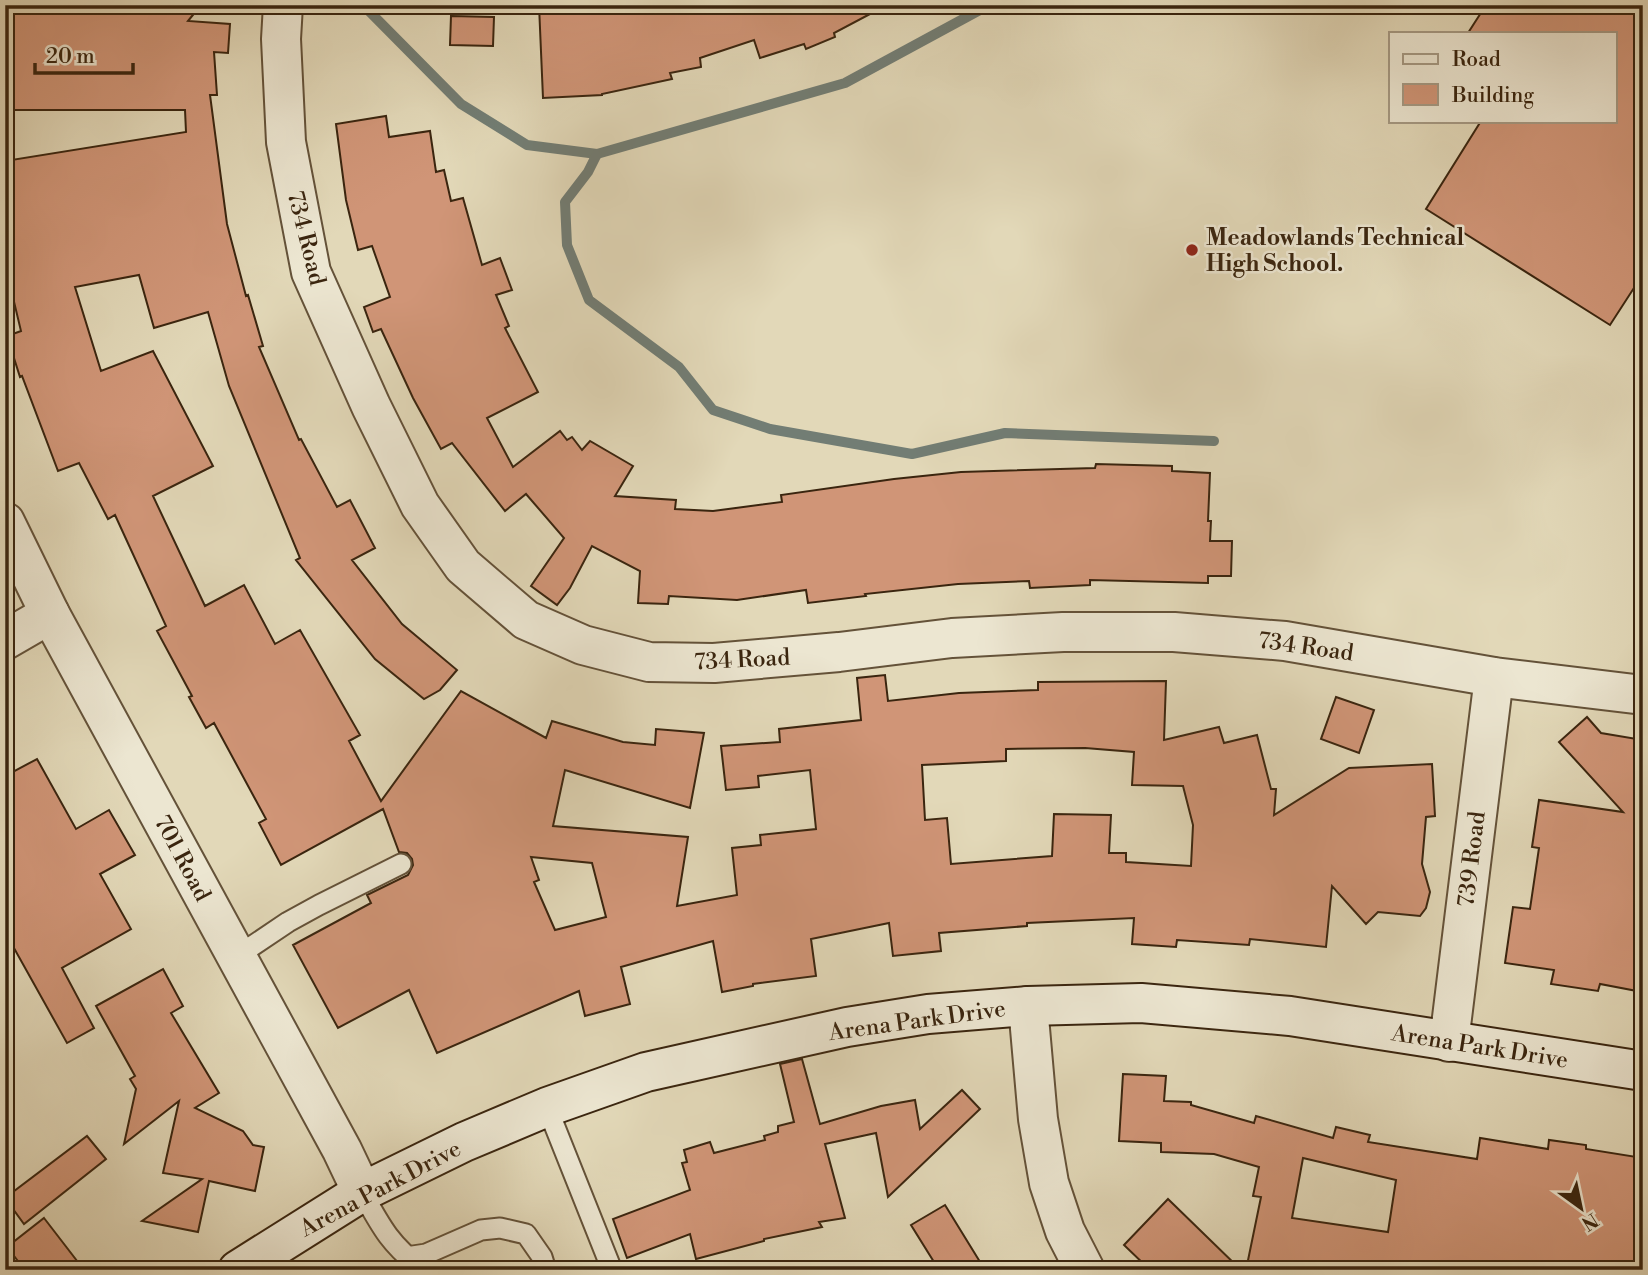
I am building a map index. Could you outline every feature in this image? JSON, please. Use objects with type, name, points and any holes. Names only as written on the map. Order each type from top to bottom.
[{"type":"street","name":"734 Road","points":[[283,5],[281,39],[286,142],[311,272],[371,406],[420,505],[463,566],[526,620],[583,645],[649,662],[715,663],[952,638],[1063,632],[1174,632],[1285,641],[1494,677],[1643,695]]},
{"type":"street","name":"701 Road","points":[[5,522],[50,614],[342,1150],[362,1192]]},
{"type":"street","points":[[5,640],[50,614]]},
{"type":"street","name":"739 Road","points":[[1449,1042],[1494,677]]},
{"type":"street","name":"Arena Park Drive","points":[[238,1270],[362,1192],[464,1142],[547,1107],[646,1072],[847,1027],[928,1014],[1028,1006],[1141,1003],[1290,1016],[1643,1071]]},
{"type":"street","points":[[1028,1006],[1038,1119],[1049,1183],[1065,1231],[1085,1270]]},
{"type":"lane","points":[[236,957],[308,911],[401,864]]},
{"type":"lane","points":[[547,1107],[612,1270]]},
{"type":"lane","points":[[362,1192],[385,1235],[424,1270]]},
{"type":"lane","points":[[407,1257],[426,1254],[481,1230],[500,1228],[526,1234],[542,1257],[546,1270]]},
{"type":"building","points":[[5,5],[34,5],[34,12],[97,12],[97,5],[201,5],[188,21],[230,24],[228,53],[214,52],[217,95],[210,95],[227,224],[246,296],[248,295],[263,346],[259,347],[299,440],[301,439],[337,507],[350,500],[375,548],[352,560],[402,624],[457,670],[440,690],[424,699],[375,659],[296,560],[300,558],[229,386],[208,312],[154,328],[139,275],[75,287],[101,371],[153,351],[213,466],[153,496],[205,606],[244,585],[275,644],[300,630],[360,735],[349,741],[381,801],[461,691],[546,738],[552,721],[623,742],[655,745],[656,729],[704,733],[690,808],[565,770],[553,826],[688,837],[677,906],[737,895],[732,848],[761,845],[760,835],[816,829],[810,770],[758,776],[759,787],[726,790],[721,746],[780,742],[779,729],[861,720],[857,678],[885,675],[888,701],[959,693],[1038,690],[1038,682],[1166,681],[1164,740],[1219,727],[1224,743],[1257,735],[1271,789],[1276,789],[1274,815],[1349,768],[1432,764],[1435,816],[1426,817],[1422,864],[1430,892],[1426,908],[1420,916],[1378,912],[1366,924],[1332,886],[1326,947],[1250,939],[1249,945],[1177,940],[1176,947],[1132,944],[1134,918],[1027,923],[1027,926],[939,933],[941,951],[893,956],[889,923],[811,939],[816,976],[753,984],[722,992],[713,941],[621,967],[630,1004],[585,1016],[579,991],[437,1053],[409,990],[338,1028],[293,945],[371,903],[367,895],[408,875],[413,865],[412,859],[407,853],[399,852],[383,809],[281,865],[259,823],[266,819],[214,723],[206,728],[157,631],[166,626],[115,515],[108,519],[79,463],[58,471],[22,376],[20,377],[7,336],[21,331],[5,264],[5,161],[186,132],[185,110],[5,110]],"holes":[[[1085,748],[1134,752],[1132,785],[1183,786],[1193,825],[1191,866],[1126,862],[1126,853],[1109,853],[1111,815],[1054,814],[1052,856],[951,864],[947,818],[925,820],[922,765],[1006,761],[1006,749]],[[531,857],[592,863],[606,917],[555,930],[534,882],[539,880]]]},
{"type":"building","points":[[539,5],[887,5],[834,33],[835,37],[806,49],[804,44],[760,58],[754,40],[700,58],[701,67],[670,73],[672,79],[602,95],[543,98]]},
{"type":"building","points":[[1486,5],[1643,5],[1643,274],[1610,325],[1426,209],[1480,122],[1616,122],[1616,32],[1469,32]]},
{"type":"building","points":[[451,16],[494,17],[493,46],[450,45]]},
{"type":"building","points":[[386,116],[389,137],[430,131],[436,172],[444,170],[451,201],[463,198],[482,265],[500,258],[512,290],[496,295],[509,326],[505,328],[538,392],[487,418],[513,467],[560,431],[567,440],[572,437],[582,450],[590,441],[633,466],[615,496],[676,500],[675,509],[713,511],[782,502],[781,495],[961,472],[1095,468],[1096,464],[1172,466],[1172,471],[1210,473],[1210,541],[1232,541],[1231,576],[1208,576],[1208,583],[1090,580],[1090,585],[1030,588],[1029,581],[958,584],[808,603],[806,590],[737,600],[669,596],[668,604],[638,603],[640,571],[592,546],[570,588],[557,605],[531,586],[564,538],[526,494],[505,511],[452,443],[441,449],[413,398],[381,329],[373,332],[364,307],[390,297],[372,246],[358,250],[346,200],[336,124]]},
{"type":"building","points":[[1336,697],[1374,710],[1359,753],[1321,739]]},
{"type":"building","points":[[1587,717],[1601,733],[1643,740],[1643,959],[1637,991],[1600,984],[1598,991],[1551,984],[1554,970],[1505,963],[1513,907],[1530,909],[1539,848],[1532,847],[1539,800],[1623,812],[1559,742]]},
{"type":"building","points":[[37,759],[76,829],[109,810],[135,855],[100,874],[131,929],[62,968],[94,1028],[67,1043],[5,932],[5,776]]},
{"type":"building","points":[[163,969],[183,1006],[171,1013],[219,1093],[195,1108],[243,1131],[253,1145],[264,1147],[255,1191],[209,1181],[198,1232],[142,1221],[202,1179],[163,1173],[179,1101],[124,1144],[136,1089],[130,1079],[135,1076],[96,1006]]},
{"type":"building","points":[[802,1059],[820,1124],[881,1106],[915,1100],[920,1129],[962,1090],[980,1109],[888,1197],[876,1133],[825,1144],[845,1218],[819,1222],[822,1227],[764,1239],[696,1259],[690,1234],[627,1258],[613,1219],[690,1190],[682,1163],[687,1162],[684,1150],[710,1142],[714,1153],[765,1140],[764,1136],[778,1132],[778,1126],[794,1122],[780,1064]]},
{"type":"building","points":[[1123,1074],[1166,1076],[1164,1101],[1191,1102],[1191,1105],[1254,1123],[1256,1116],[1333,1138],[1336,1127],[1370,1135],[1368,1142],[1477,1159],[1480,1138],[1548,1149],[1549,1140],[1643,1158],[1643,1270],[1246,1270],[1261,1197],[1253,1196],[1259,1167],[1214,1154],[1161,1152],[1161,1143],[1119,1141]],"holes":[[[1303,1158],[1396,1180],[1388,1232],[1292,1218]]]},
{"type":"building","points":[[87,1136],[106,1159],[24,1224],[5,1198]]},
{"type":"building","points":[[1168,1199],[1241,1270],[1150,1270],[1124,1245]]},
{"type":"building","points":[[945,1205],[985,1270],[939,1270],[911,1225]]},
{"type":"building","points":[[44,1218],[84,1270],[25,1270],[7,1247]]},
{"type":"waterway","points":[[363,5],[461,104],[527,145],[597,154],[845,83],[989,5]]},
{"type":"waterway","points":[[597,154],[588,172],[565,202],[567,245],[589,300],[679,367],[713,410],[770,429],[912,454],[1005,433],[1214,441]]},
{"type":"place","name":"Meadowlands Technical High School.","points":[[1192,250]]}]
